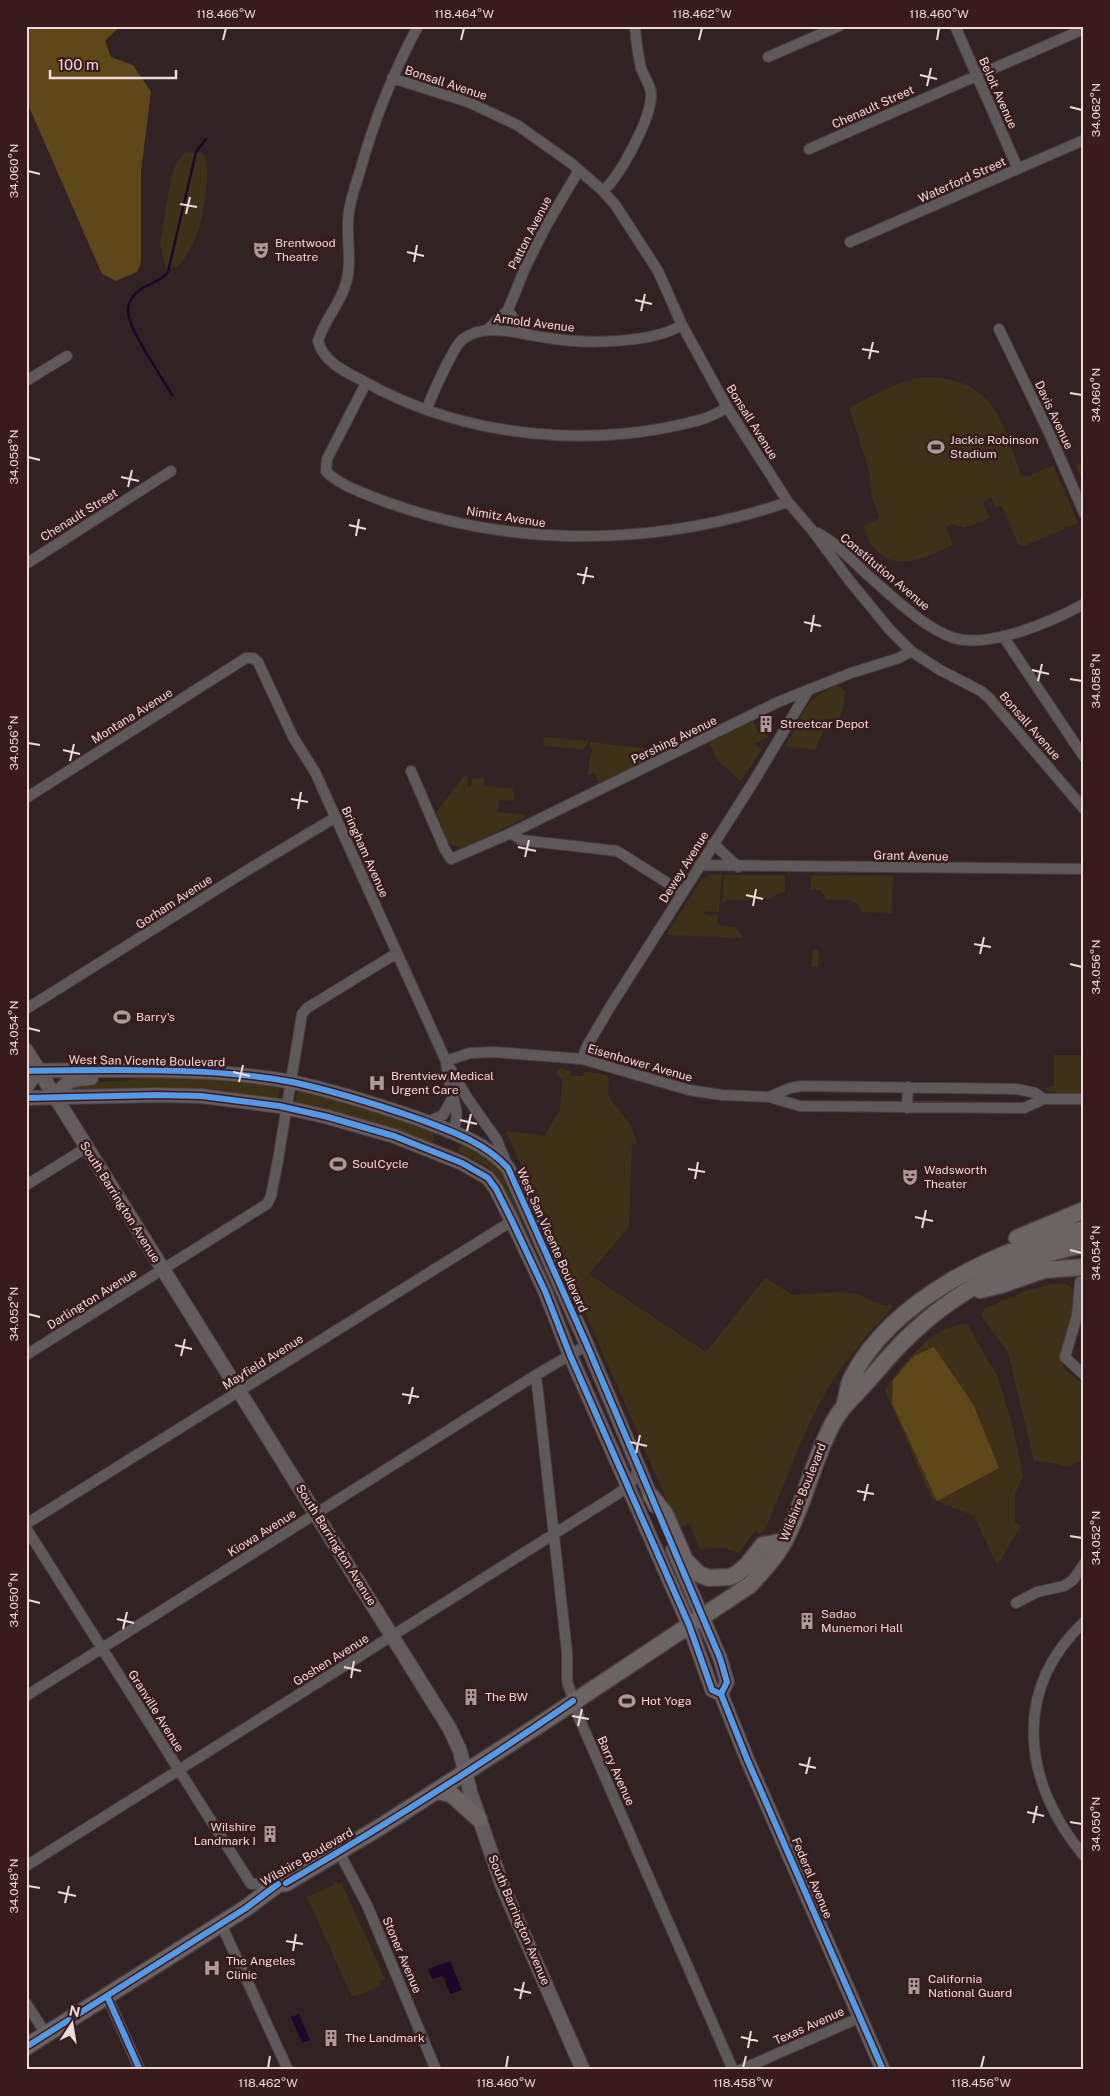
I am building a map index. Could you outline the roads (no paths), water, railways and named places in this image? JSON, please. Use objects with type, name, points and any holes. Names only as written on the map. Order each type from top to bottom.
[{"type":"main road","name":"South Barrington Avenue","points":[[26,1050],[33,1071],[55,1097],[450,1729],[466,1771],[479,1819],[502,1885],[583,2070]]},
{"type":"main road","name":"West San Vicente Boulevard","points":[[33,1071],[146,1070],[208,1072],[290,1082],[375,1104],[427,1122],[491,1152],[508,1168],[587,1346],[650,1496],[695,1621]]},
{"type":"main road","points":[[55,1097],[65,1084],[75,1079],[118,1078],[146,1070]]},
{"type":"main road","points":[[26,1087],[33,1071]]},
{"type":"main road","points":[[26,1098],[201,1096],[286,1108],[361,1126],[425,1148],[462,1163],[488,1178],[496,1189],[512,1221],[544,1291],[628,1487],[695,1621]]},
{"type":"main road","points":[[425,1148],[432,1146],[438,1137],[437,1132],[427,1122]]},
{"type":"main road","points":[[453,1133],[452,1148],[462,1163]]},
{"type":"main road","points":[[908,1311],[934,1285],[962,1266],[1034,1230],[1084,1210]]},
{"type":"main road","name":"Wilshire Boulevard","points":[[26,2047],[246,1908],[278,1884],[286,1883],[339,1852],[436,1791],[750,1585],[769,1564],[785,1541],[824,1440],[845,1403],[851,1379],[869,1352],[908,1311],[957,1277],[1020,1246],[1084,1229]]},
{"type":"main road","name":"Wilshire Boulevard","points":[[845,1403],[865,1385],[906,1338],[941,1308],[964,1293],[1018,1265],[1084,1245]]},
{"type":"main road","points":[[964,1293],[1001,1286],[1044,1270],[1082,1274]]},
{"type":"main road","points":[[650,1496],[664,1514],[685,1560],[699,1574],[709,1578],[730,1577],[748,1564],[763,1545],[785,1541]]},
{"type":"main road","name":"Federal Avenue","points":[[695,1621],[712,1690],[721,1694],[747,1759],[883,2070]]},
{"type":"main road","points":[[436,1791],[451,1794],[479,1819]]},
{"type":"street","points":[[418,26],[392,78],[372,126],[349,208],[347,230],[349,263],[347,281],[340,300],[328,316],[318,341],[324,356],[386,394],[426,410],[471,423],[514,431],[594,436],[672,426],[712,416],[727,407]]},
{"type":"street","points":[[603,192],[613,182],[634,144],[648,112],[650,102],[651,92],[640,65],[635,26]]},
{"type":"street","points":[[768,57],[838,26]]},
{"type":"street","name":"Beloit Avenue","points":[[955,26],[1018,169]]},
{"type":"street","name":"Chenault Street","points":[[809,149],[1084,29]]},
{"type":"street","name":"Bonsall Avenue","points":[[392,78],[491,111],[539,139],[579,170],[603,192],[616,206],[658,271],[682,325],[727,407],[788,502],[890,630],[911,651],[940,670],[981,691],[989,698],[1084,809]]},
{"type":"street","name":"Waterford Street","points":[[850,242],[1084,140]]},
{"type":"street","name":"Patton Avenue","points":[[488,329],[508,310],[542,235],[579,170]]},
{"type":"street","points":[[508,310],[517,324],[528,335]]},
{"type":"street","name":"Arnold Avenue","points":[[426,410],[460,342],[474,332],[488,329],[580,341],[625,340],[661,334],[682,325]]},
{"type":"street","name":"Davis Avenue","points":[[999,329],[1051,437],[1084,513]]},
{"type":"street","points":[[26,381],[67,356]]},
{"type":"street","name":"Nimitz Avenue","points":[[366,383],[327,459],[326,471],[331,477],[340,482],[383,500],[427,515],[497,530],[526,534],[596,536],[695,527],[728,520],[788,502]]},
{"type":"street","name":"Chenault Street","points":[[26,564],[171,471]]},
{"type":"street","name":"Constitution Avenue","points":[[812,530],[822,536],[894,599],[938,631],[968,641],[1004,636],[1036,626],[1084,604]]},
{"type":"street","name":"Bonsall Avenue","points":[[1004,636],[1084,757]]},
{"type":"street","name":"Pershing Avenue","points":[[411,770],[445,850],[451,859],[511,833],[778,702],[852,673],[895,659],[911,651]]},
{"type":"street","name":"Montana Avenue","points":[[26,798],[246,658],[253,658]]},
{"type":"street","name":"Bringham Avenue","points":[[253,658],[258,662],[293,737],[314,772],[336,817],[446,1061],[468,1099],[497,1140],[508,1168]]},
{"type":"street","name":"Dewey Avenue","points":[[582,1059],[587,1046],[610,1007],[809,689]]},
{"type":"street","name":"Gorham Avenue","points":[[26,1009],[336,817]]},
{"type":"street","points":[[511,833],[520,840],[617,851],[682,892]]},
{"type":"street","points":[[713,843],[738,867]]},
{"type":"street","name":"Grant Avenue","points":[[699,865],[1084,870]]},
{"type":"street","name":"Darlington Avenue","points":[[26,1355],[266,1204],[274,1183],[302,1014],[308,1008],[397,953]]},
{"type":"street","name":"Eisenhower Avenue","points":[[446,1061],[470,1053],[494,1052],[582,1059],[688,1090],[722,1095],[769,1097],[800,1106],[1024,1108],[1044,1099],[1084,1099]]},
{"type":"street","name":"Bringham Avenue","points":[[446,1061],[447,1078],[457,1117],[453,1133]]},
{"type":"street","name":"Eisenhower Avenue","points":[[769,1097],[790,1088],[801,1086],[1017,1089],[1035,1093],[1044,1099]]},
{"type":"street","points":[[907,1108],[908,1087]]},
{"type":"street","points":[[427,1122],[443,1115],[452,1100]]},
{"type":"street","points":[[26,1185],[86,1148]]},
{"type":"street","name":"Mayfield Avenue","points":[[26,1526],[512,1221]]},
{"type":"street","points":[[1082,1274],[1077,1316],[1065,1357],[1084,1375]]},
{"type":"street","name":"Kiowa Avenue","points":[[26,1696],[536,1375],[587,1346]]},
{"type":"street","name":"Barry Avenue","points":[[536,1375],[567,1652],[567,1681],[573,1701],[733,2070]]},
{"type":"street","points":[[628,1487],[636,1478],[638,1467]]},
{"type":"street","name":"Goshen Avenue","points":[[26,1866],[628,1487]]},
{"type":"street","name":"Granville Avenue","points":[[26,1526],[251,1884],[278,1884]]},
{"type":"street","points":[[1016,1603],[1037,1592],[1064,1586],[1073,1580],[1084,1564]]},
{"type":"street","points":[[1084,1622],[1062,1648],[1045,1679],[1035,1707],[1032,1728],[1036,1766],[1048,1800],[1071,1840],[1084,1856]]},
{"type":"street","name":"Stoner Avenue","points":[[339,1852],[367,1905],[436,2070]]},
{"type":"street","points":[[221,1924],[288,2070]]},
{"type":"street","points":[[107,1996],[140,2070]]},
{"type":"street","points":[[26,2003],[46,2034]]},
{"type":"street","name":"Texas Avenue","points":[[740,2070],[861,2017]]},
{"type":"waterway","points":[[172,395],[133,329],[129,319],[128,308],[130,301],[136,293],[161,279],[168,272],[196,152],[206,139]]},
{"type":"place","name":"Brentwood Theatre","points":[[261,250]]},
{"type":"place","name":"Jackie Robinson Stadium","points":[[936,447]]},
{"type":"place","name":"Streetcar Depot","points":[[766,724]]},
{"type":"place","name":"Barry's","points":[[122,1017]]},
{"type":"place","name":"Brentview Medical Urgent Care","points":[[377,1083]]},
{"type":"place","name":"SoulCycle","points":[[338,1164]]},
{"type":"place","name":"Wadsworth Theater","points":[[910,1177]]},
{"type":"place","name":"Sadao Munemori Hall","points":[[807,1621]]},
{"type":"place","name":"The BW","points":[[471,1697]]},
{"type":"place","name":"Hot Yoga","points":[[627,1701]]},
{"type":"place","name":"Wilshire Landmark I","points":[[270,1834]]},
{"type":"place","name":"The Angeles Clinic","points":[[212,1968]]},
{"type":"place","name":"California National Guard","points":[[914,1986]]},
{"type":"place","name":"The Landmark","points":[[331,2038]]}]
